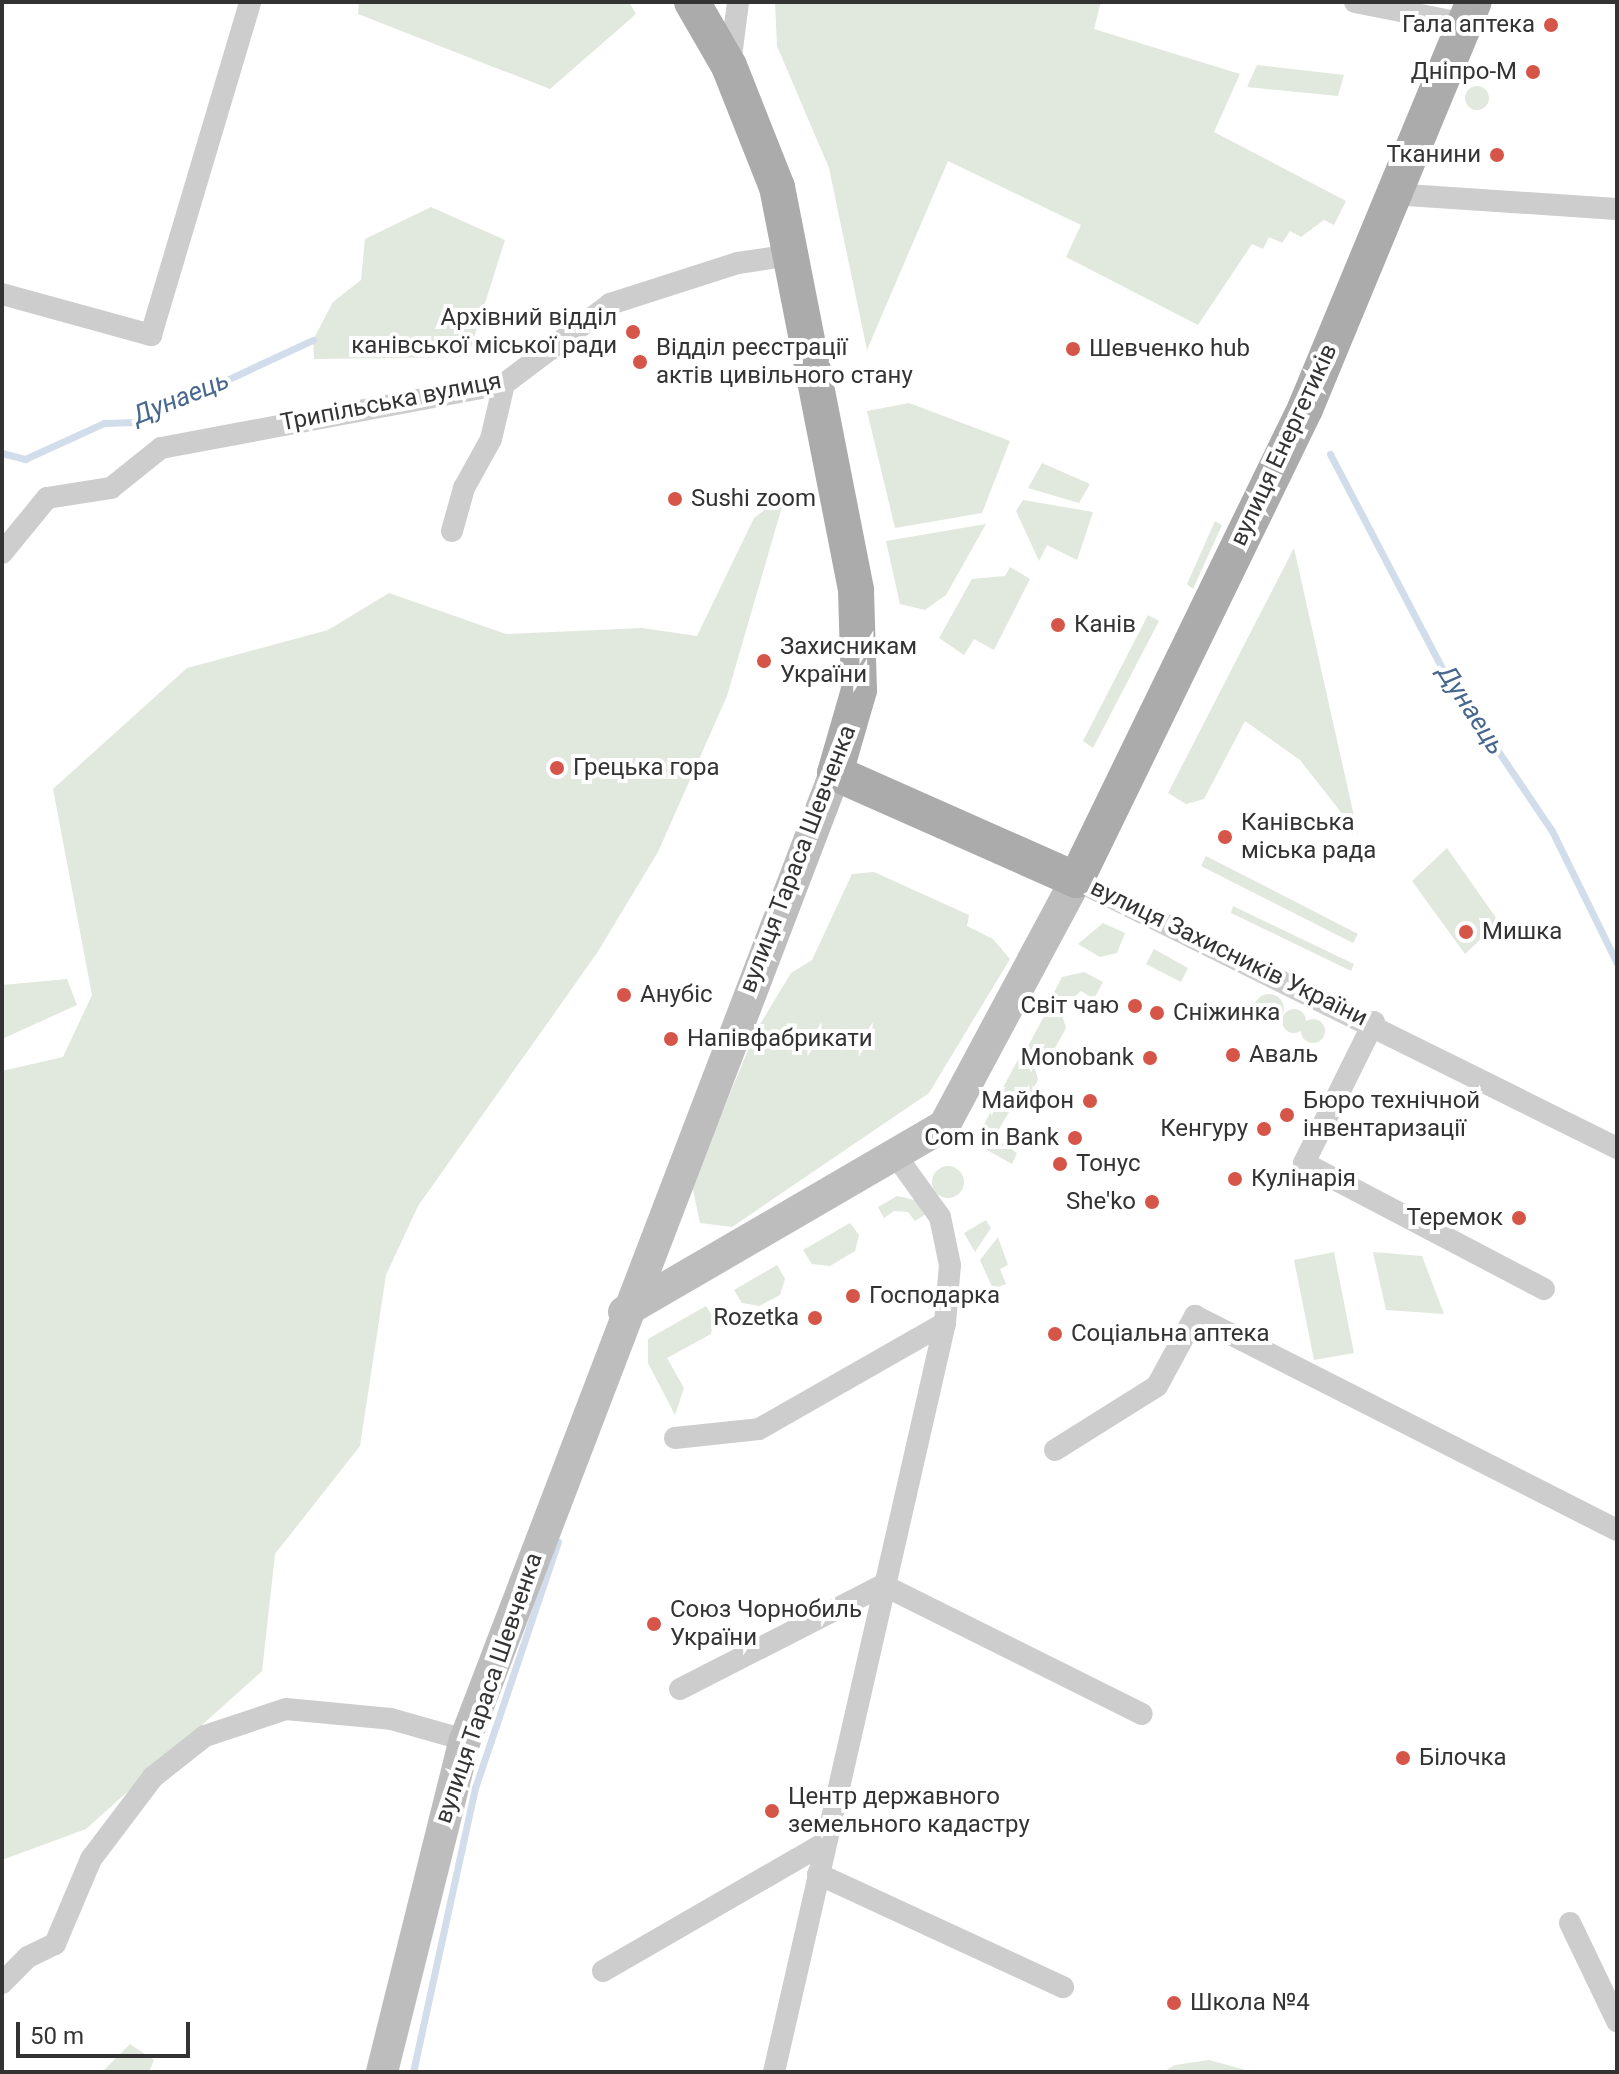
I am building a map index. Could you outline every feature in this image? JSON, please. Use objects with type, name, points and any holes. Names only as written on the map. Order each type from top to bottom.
[{"type":"main road","name":"вулиця Тараса Шевченка","points":[[692,2],[729,66],[777,187],[856,590],[859,690],[835,773]]},
{"type":"main road","name":"вулиця Енергетиків","points":[[1076,880],[1305,409],[1470,13]]},
{"type":"main road","name":"вулиця Захисників України","points":[[835,773],[1076,880]]},
{"type":"street","points":[[2,294],[151,335],[250,2]]},
{"type":"street","name":"вулиця Тараса Шевченка","points":[[729,66],[738,2]]},
{"type":"street","points":[[1355,2],[1470,13]]},
{"type":"street","points":[[1392,194],[1617,209]]},
{"type":"street","name":"Трипільська вулиця","points":[[2,553],[47,498],[111,488],[161,448],[504,384],[610,304],[738,263],[791,255]]},
{"type":"street","points":[[452,531],[464,488],[491,439],[504,384]]},
{"type":"street","name":"вулиця Тараса Шевченка","points":[[382,2072],[465,1740],[624,1312],[835,773]]},
{"type":"street","points":[[624,1312],[944,1126],[1076,880]]},
{"type":"street","name":"вулиця Захисників України","points":[[1076,880],[1374,1022],[1617,1148]]},
{"type":"street","points":[[1374,1022],[1304,1163],[1544,1289]]},
{"type":"street","points":[[774,2072],[945,1323],[950,1265],[940,1217],[896,1156]]},
{"type":"street","points":[[1055,1450],[1157,1386],[1195,1316],[1617,1530]]},
{"type":"street","points":[[675,1438],[759,1429],[945,1323]]},
{"type":"street","points":[[680,1689],[883,1585]]},
{"type":"street","points":[[883,1585],[1142,1714]]},
{"type":"street","points":[[2,1983],[55,1944],[91,1859],[153,1777],[205,1736],[286,1709],[391,1719],[465,1740]]},
{"type":"street","points":[[603,1971],[825,1843]]},
{"type":"street","points":[[818,1874],[1063,1987]]},
{"type":"street","points":[[1570,1923],[1617,2021]]},
{"type":"shaded area","points":[[359,2],[629,2],[636,14],[550,89],[358,14]]},
{"type":"shaded area","points":[[775,2],[1101,2],[1094,29],[1240,74],[1214,132],[1346,201],[1334,225],[1324,220],[1301,237],[1290,231],[1282,243],[1269,237],[1263,249],[1252,244],[1198,325],[1066,257],[1081,225],[948,161],[867,350],[829,168],[777,46]]},
{"type":"shaded area","points":[[1257,65],[1344,75],[1338,96],[1247,87]]},
{"type":"shaded area","points":[[1477,86],[1486,89],[1489,98],[1486,107],[1477,110],[1468,107],[1465,98],[1468,89]]},
{"type":"shaded area","points":[[431,207],[505,240],[468,357],[314,359],[313,340],[333,302],[361,280],[365,239]]},
{"type":"shaded area","points":[[909,403],[1010,441],[982,513],[895,528],[867,411]]},
{"type":"shaded area","points":[[1042,463],[1090,484],[1079,503],[1028,488]]},
{"type":"shaded area","points":[[786,493],[727,696],[658,852],[597,953],[418,1206],[386,1275],[360,1446],[275,1554],[262,1671],[86,1829],[2,1860],[2,1071],[63,1057],[92,995],[53,789],[187,668],[328,630],[389,593],[506,634],[642,628],[697,636],[754,518]]},
{"type":"shaded area","points":[[1023,500],[1093,512],[1077,560],[1047,545],[1039,561],[1016,511]]},
{"type":"shaded area","points":[[1215,521],[1222,525],[1193,589],[1187,584]]},
{"type":"shaded area","points":[[986,524],[946,595],[925,610],[900,604],[886,541]]},
{"type":"shaded area","points":[[1294,548],[1358,834],[1300,760],[1245,721],[1204,799],[1186,804],[1168,793]]},
{"type":"shaded area","points":[[1010,567],[1030,579],[994,650],[974,639],[964,655],[939,638],[972,579],[1005,576]]},
{"type":"shaded area","points":[[1148,615],[1159,621],[1093,748],[1083,741]]},
{"type":"shaded area","points":[[1447,848],[1499,922],[1465,954],[1412,881]]},
{"type":"shaded area","points":[[1206,856],[1358,934],[1353,943],[1201,866]]},
{"type":"shaded area","points":[[874,872],[969,915],[967,926],[993,939],[1010,959],[929,1093],[732,1227],[700,1223],[692,1185],[756,1031],[791,973],[812,960],[852,874]]},
{"type":"shaded area","points":[[1233,906],[1354,964],[1351,971],[1231,913]]},
{"type":"shaded area","points":[[1103,923],[1125,933],[1117,953],[1100,957],[1078,944]]},
{"type":"shaded area","points":[[1154,949],[1188,968],[1181,982],[1146,964]]},
{"type":"shaded area","points":[[1084,972],[1103,982],[1094,999],[1081,991],[1064,1006],[1051,998],[1062,977]]},
{"type":"shaded area","points":[[67,979],[77,1005],[2,1039],[2,985]]},
{"type":"shaded area","points":[[1269,994],[1275,995],[1283,1003],[1283,1015],[1275,1023],[1269,1024],[1263,1023],[1255,1015],[1254,1009],[1255,1003],[1263,995]]},
{"type":"shaded area","points":[[1049,1007],[1062,1015],[1066,1028],[1055,1048],[1041,1055],[1027,1048]]},
{"type":"shaded area","points":[[1294,1009],[1305,1016],[1306,1021],[1299,1032],[1294,1033],[1283,1026],[1282,1021],[1289,1010]]},
{"type":"shaded area","points":[[1313,1019],[1321,1023],[1325,1031],[1321,1039],[1313,1043],[1305,1039],[1301,1031],[1305,1023]]},
{"type":"shaded area","points":[[1019,1058],[1034,1065],[1038,1080],[1028,1098],[1011,1102],[999,1095]]},
{"type":"shaded area","points":[[995,1104],[1009,1112],[999,1129],[1002,1143],[1017,1153],[1012,1164],[987,1150],[982,1128]]},
{"type":"shaded area","points":[[948,1166],[960,1170],[964,1182],[960,1194],[948,1198],[936,1194],[932,1182],[936,1170]]},
{"type":"shaded area","points":[[897,1196],[915,1200],[926,1214],[915,1221],[908,1212],[894,1211],[884,1218],[878,1207]]},
{"type":"shaded area","points":[[986,1220],[991,1228],[975,1252],[964,1233]]},
{"type":"shaded area","points":[[850,1223],[859,1235],[855,1251],[830,1266],[812,1264],[803,1250]]},
{"type":"shaded area","points":[[998,1237],[1008,1265],[1000,1269],[1006,1284],[993,1289],[980,1260]]},
{"type":"shaded area","points":[[1334,1252],[1354,1353],[1314,1360],[1294,1260]]},
{"type":"shaded area","points":[[1373,1252],[1422,1256],[1444,1314],[1386,1310]]},
{"type":"shaded area","points":[[777,1265],[785,1279],[780,1295],[759,1306],[742,1303],[734,1290]]},
{"type":"shaded area","points":[[706,1306],[714,1319],[711,1334],[667,1358],[684,1388],[675,1415],[648,1363],[648,1339]]},
{"type":"shaded area","points":[[130,2044],[154,2060],[149,2072],[102,2072]]},
{"type":"shaded area","points":[[1209,2060],[1253,2072],[1163,2072],[1175,2065]]},
{"type":"waterway","name":"Дунаець","points":[[2,453],[25,459],[104,423],[136,422],[313,340]]},
{"type":"waterway","name":"Дунаець","points":[[1330,454],[1442,668],[1552,831],[1617,963]]},
{"type":"waterway","points":[[413,2072],[475,1788],[558,1542]]},
{"type":"place","name":"Гала аптека","points":[[1551,25]]},
{"type":"place","name":"Дніпро-М","points":[[1533,72]]},
{"type":"place","name":"Тканини","points":[[1497,155]]},
{"type":"place","name":"Архівний відділ канівської міської ради","points":[[633,332]]},
{"type":"place","name":"Шевченко hub","points":[[1073,349]]},
{"type":"place","name":"Відділ реєстрації актів цивільного стану","points":[[640,362]]},
{"type":"place","name":"Sushi zoom","points":[[675,499]]},
{"type":"place","name":"Канів","points":[[1058,625]]},
{"type":"place","name":"Захисникам України","points":[[764,661]]},
{"type":"place","name":"Грецька гора","points":[[557,768]]},
{"type":"place","name":"Канівська міська рада","points":[[1225,837]]},
{"type":"place","name":"Мишка","points":[[1466,932]]},
{"type":"place","name":"Анубіс","points":[[624,995]]},
{"type":"place","name":"Світ чаю","points":[[1135,1006]]},
{"type":"place","name":"Сніжинка","points":[[1157,1013]]},
{"type":"place","name":"Напівфабрикати","points":[[671,1039]]},
{"type":"place","name":"Аваль","points":[[1233,1055]]},
{"type":"place","name":"Monobank","points":[[1150,1058]]},
{"type":"place","name":"Майфон","points":[[1090,1101]]},
{"type":"place","name":"Бюро технічной інвентаризації","points":[[1287,1115]]},
{"type":"place","name":"Кенгуру","points":[[1264,1129]]},
{"type":"place","name":"Com in Bank","points":[[1075,1138]]},
{"type":"place","name":"Тонус","points":[[1060,1164]]},
{"type":"place","name":"Кулінарія","points":[[1235,1179]]},
{"type":"place","name":"She'ko","points":[[1152,1202]]},
{"type":"place","name":"Теремок","points":[[1519,1218]]},
{"type":"place","name":"Господарка","points":[[853,1296]]},
{"type":"place","name":"Rozetka","points":[[815,1318]]},
{"type":"place","name":"Соціальна аптека","points":[[1055,1334]]},
{"type":"place","name":"Союз Чорнобиль України","points":[[654,1624]]},
{"type":"place","name":"Білочка","points":[[1403,1758]]},
{"type":"place","name":"Центр державного земельного кадастру","points":[[772,1811]]},
{"type":"place","name":"Школа №4","points":[[1174,2003]]}]
